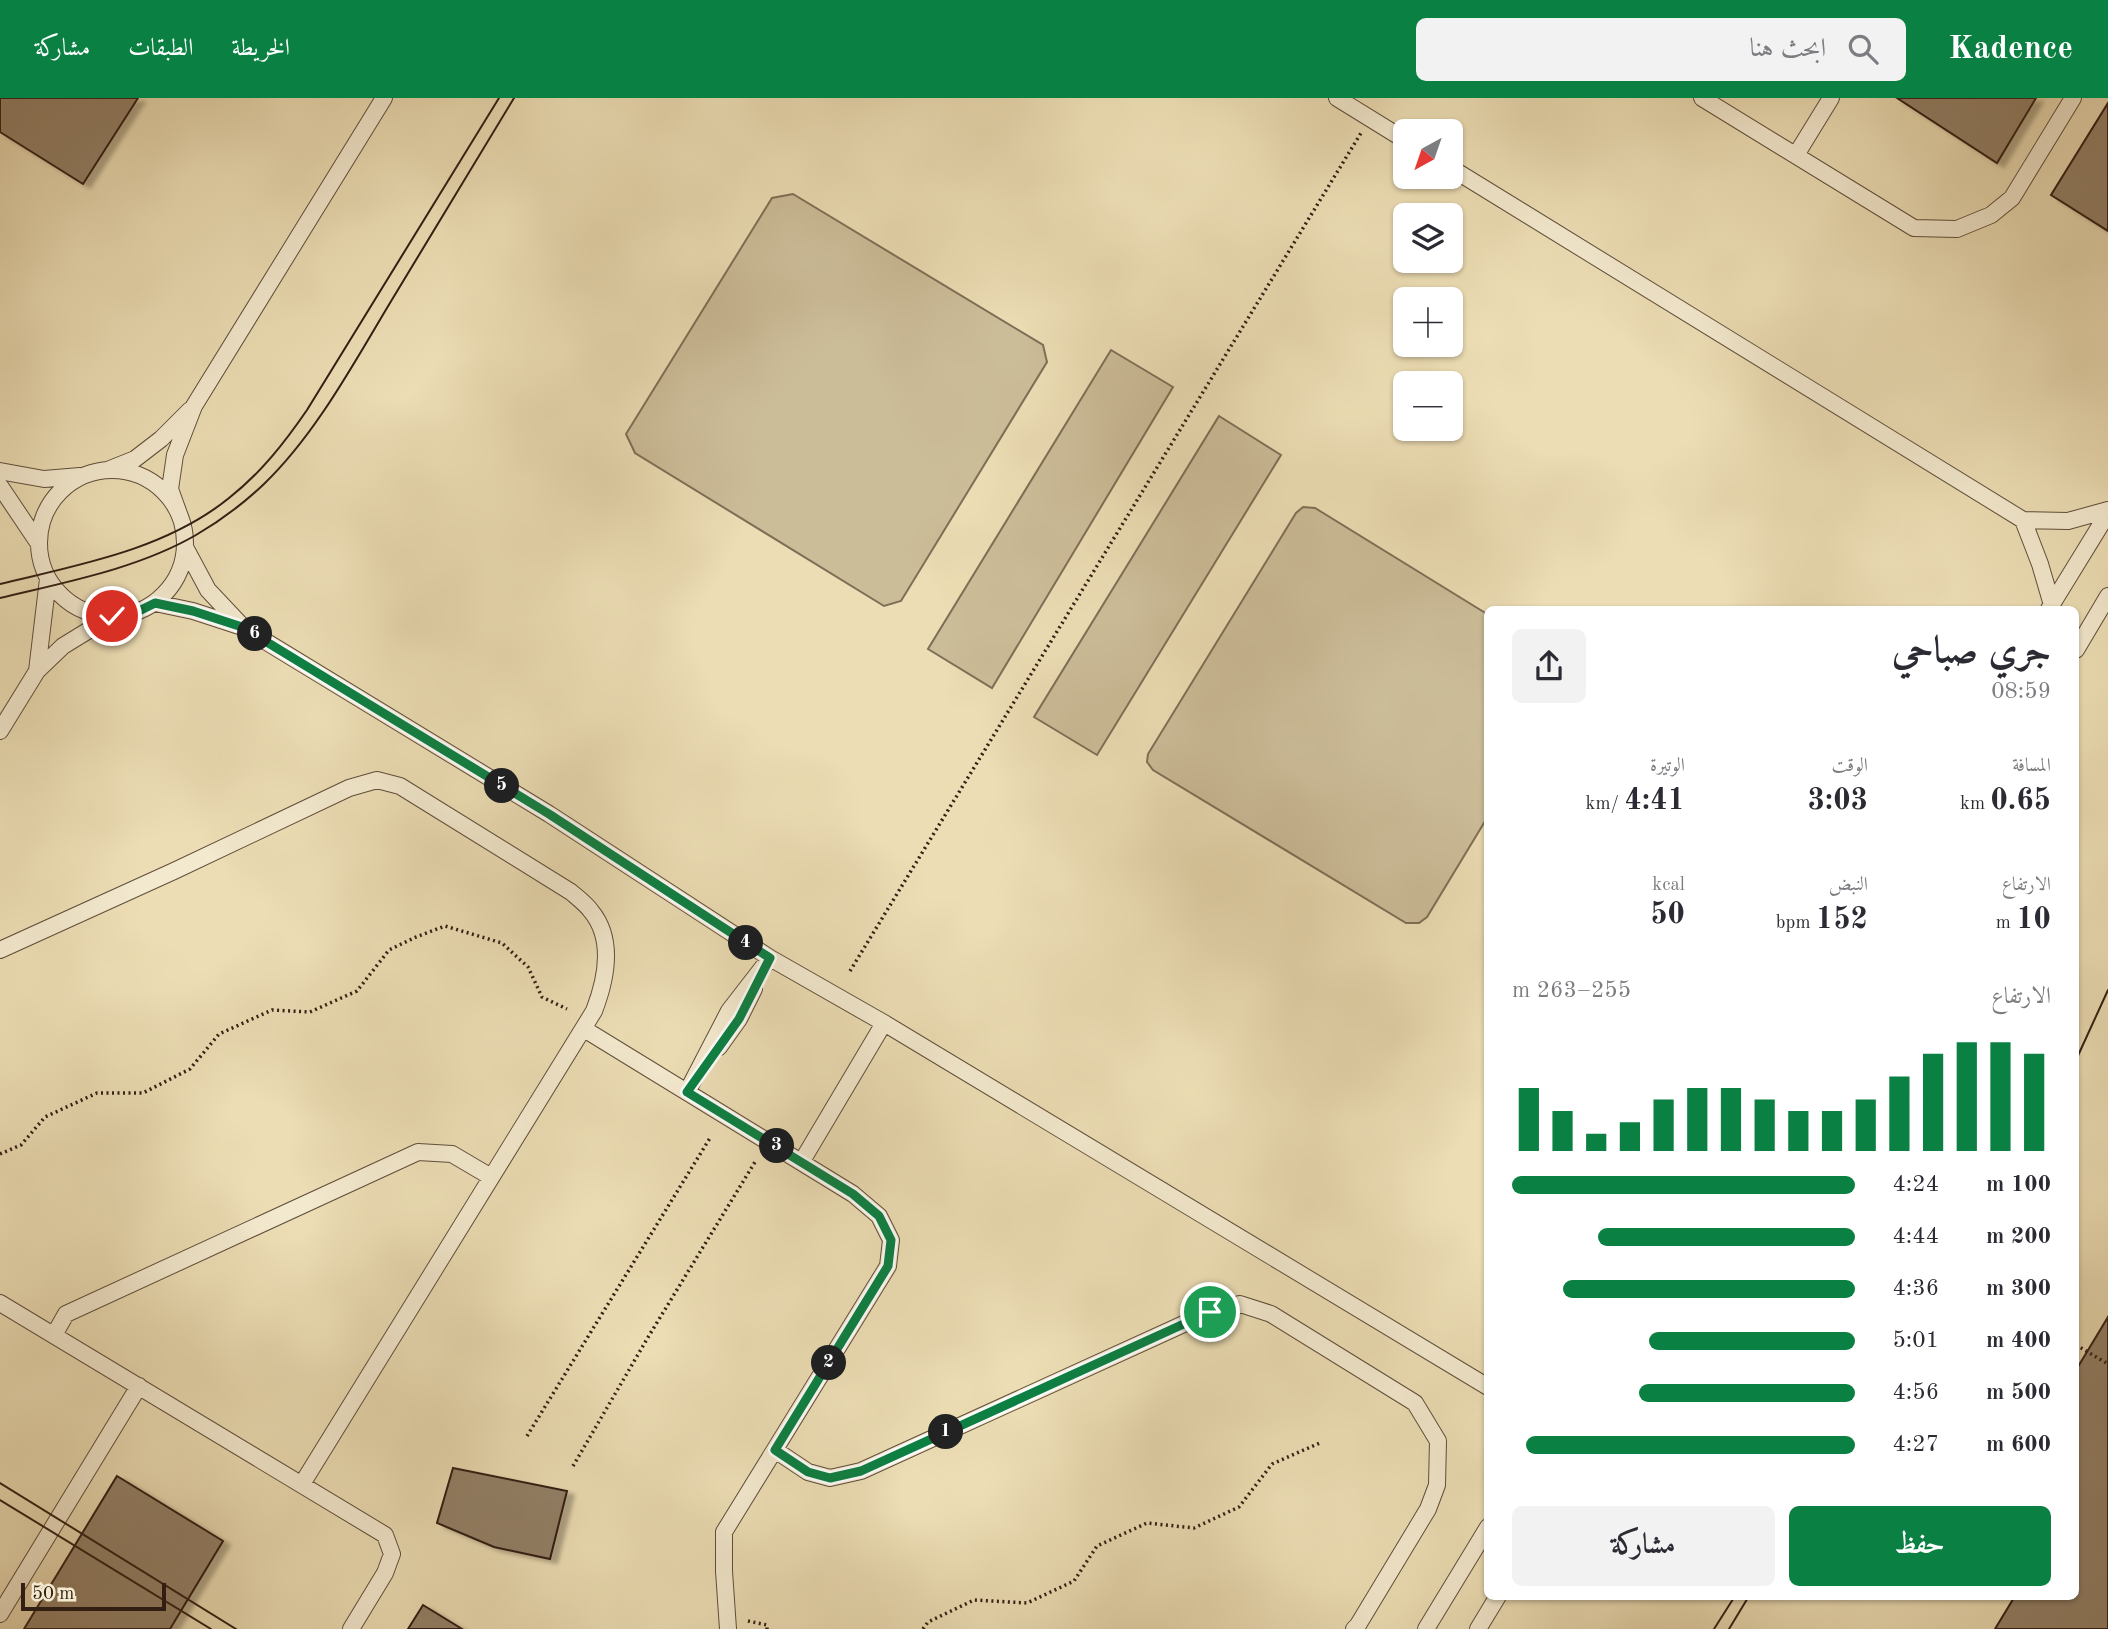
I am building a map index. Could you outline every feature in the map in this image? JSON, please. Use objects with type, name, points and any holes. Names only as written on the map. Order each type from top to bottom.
[{"type":"street","points":[[86,475],[67,486],[51,502],[42,522],[39,544],[41,562],[48,579],[60,594],[75,606],[93,614],[112,616],[135,613],[155,603],[171,587],[181,568],[185,547],[184,530],[170,489],[176,455],[194,406],[384,98]]},
{"type":"street","points":[[1336,98],[1393,132]]},
{"type":"street","points":[[1702,98],[1914,228],[1957,229],[1991,215],[2011,198],[2073,98]]},
{"type":"street","points":[[1796,155],[1831,98]]},
{"type":"street","points":[[1463,175],[2023,520],[2068,521],[2108,511]]},
{"type":"street","points":[[0,471],[44,480],[106,470],[135,458],[161,439],[194,406]]},
{"type":"street","points":[[106,470],[128,472],[149,481],[167,495],[179,514]]},
{"type":"street","points":[[0,486],[39,544]]},
{"type":"street","points":[[2051,606],[2108,511]]},
{"type":"street","points":[[2023,520],[2040,564],[2050,606]]},
{"type":"street","points":[[185,547],[208,590],[242,627]]},
{"type":"street","points":[[37,671],[48,579]]},
{"type":"street","points":[[2079,645],[2108,596]]},
{"type":"street","points":[[155,603],[193,611],[242,627],[549,814],[770,958],[884,1023],[1484,1386]]},
{"type":"street","points":[[0,731],[37,671],[63,646],[112,616]]},
{"type":"street","points":[[0,950],[349,788],[377,780],[400,786],[571,892],[592,912],[604,935],[606,960],[603,986],[594,1011],[302,1484]]},
{"type":"street","points":[[687,1092],[739,1019],[770,958]]},
{"type":"street","points":[[802,1161],[884,1023]]},
{"type":"street","points":[[584,1029],[853,1194],[879,1216],[891,1240],[888,1266],[724,1532],[728,1629]]},
{"type":"street","points":[[54,1335],[66,1314],[418,1152],[452,1154],[491,1177]]},
{"type":"street","points":[[0,1303],[385,1535],[392,1554],[385,1573],[351,1629]]},
{"type":"street","points":[[775,1450],[808,1472],[830,1478],[861,1471],[1210,1312],[1240,1304],[1271,1314],[1415,1404],[1438,1441],[1437,1485],[1428,1509],[1354,1629]]},
{"type":"street","points":[[0,1614],[139,1386]]},
{"type":"street","points":[[1426,1629],[1484,1534]]},
{"type":"street","points":[[1478,1629],[1496,1600]]},
{"type":"path","points":[[850,971],[1370,118]]},
{"type":"path","points":[[0,1154],[21,1145],[45,1117],[97,1093],[142,1093],[190,1069],[219,1034],[272,1010],[310,1012],[357,990],[389,950],[445,926],[502,943],[528,967],[542,997],[567,1009]]},
{"type":"path","points":[[527,1436],[710,1138]]},
{"type":"path","points":[[573,1466],[755,1161]]},
{"type":"path","points":[[2079,1347],[2108,1364]]},
{"type":"path","points":[[923,1629],[928,1622],[974,1600],[1027,1602],[1074,1581],[1097,1545],[1147,1523],[1194,1528],[1239,1507],[1272,1464],[1322,1442]]},
{"type":"path","points":[[748,1621],[767,1625],[767,1629]]},
{"type":"shaded area","points":[[793,194],[1043,345],[1047,362],[901,601],[884,606],[635,453],[626,434],[772,198]]},
{"type":"shaded area","points":[[1111,350],[1173,387],[992,688],[928,649]]},
{"type":"shaded area","points":[[1219,416],[1281,455],[1097,755],[1034,717]]},
{"type":"shaded area","points":[[1303,507],[1315,508],[1484,612],[1484,823],[1427,917],[1419,923],[1406,923],[1153,770],[1147,762],[1148,754],[1296,513]]},
{"type":"building","points":[[0,98],[138,98],[83,184],[0,132]]},
{"type":"building","points":[[1897,98],[2036,98],[1997,163]]},
{"type":"building","points":[[2108,103],[2108,231],[2051,195]]},
{"type":"building","points":[[2108,1317],[2108,1629],[1995,1629],[2013,1600],[2079,1600],[2079,1365]]},
{"type":"building","points":[[453,1468],[567,1491],[550,1559],[494,1547],[437,1523]]},
{"type":"building","points":[[117,1476],[223,1541],[170,1629],[24,1629]]},
{"type":"building","points":[[423,1605],[462,1629],[408,1629]]},
{"type":"tram line","points":[[0,584],[90,562],[149,543],[204,516],[252,478],[307,410],[499,98]]},
{"type":"tram line","points":[[0,598],[101,573],[150,557],[196,535],[223,518],[264,484],[302,441],[336,393],[514,98]]},
{"type":"tram line","points":[[2079,1053],[2108,990]]},
{"type":"tram line","points":[[0,1483],[236,1629]]},
{"type":"tram line","points":[[0,1500],[211,1629]]},
{"type":"tram line","points":[[1714,1629],[1732,1600]]},
{"type":"tram line","points":[[1729,1629],[1747,1600]]},
{"type":"route","points":[[112,616],[135,613],[155,603],[193,611],[242,627],[549,814],[770,958],[739,1019],[687,1092],[853,1194],[879,1216],[891,1240],[888,1266],[775,1450],[808,1472],[830,1478],[861,1471],[1210,1312]]}]
